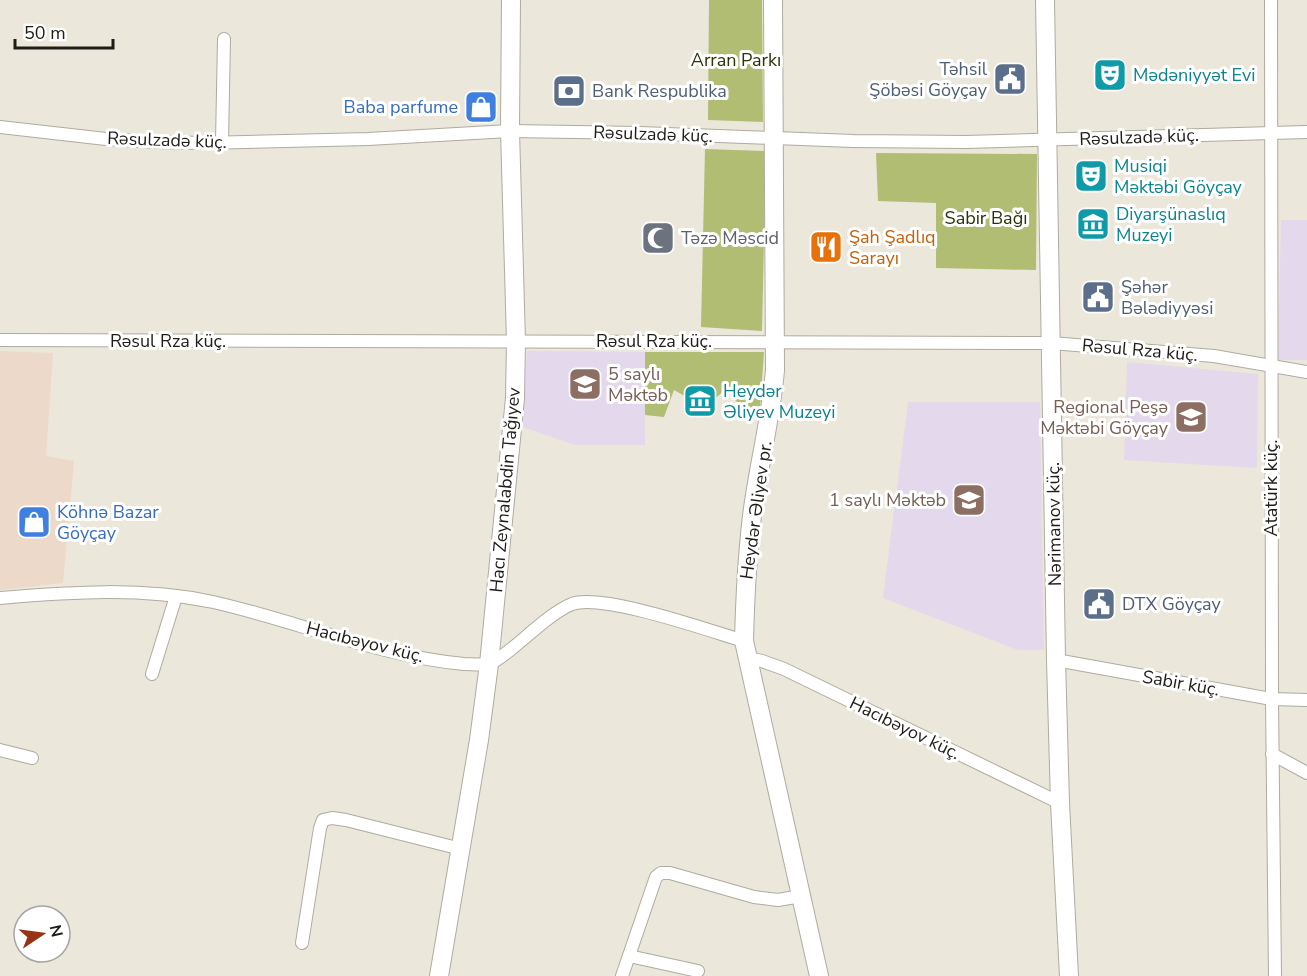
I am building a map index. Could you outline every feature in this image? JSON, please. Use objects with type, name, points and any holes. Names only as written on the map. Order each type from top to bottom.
[{"type":"street","name":"Hacı Zeynalabdin Tağıyev","points":[[440,976],[489,664],[515,399],[516,341],[510,131],[511,0]]},
{"type":"street","name":"Heydər Əliyev pr.","points":[[773,0],[776,341],[773,395],[752,516],[745,588],[746,650],[819,976]]},
{"type":"street","name":"Nərimanov küç.","points":[[1045,0],[1056,660],[1060,803],[1069,976]]},
{"type":"street","name":"Atatürk küç.","points":[[1271,0],[1270,367],[1275,976]]},
{"type":"street","points":[[222,142],[224,39]]},
{"type":"street","name":"Rəsulzadə küç.","points":[[0,127],[146,142],[368,139],[510,131],[966,142],[1307,132]]},
{"type":"street","name":"Rəsul Rza küç.","points":[[0,340],[1052,343],[1214,356],[1307,372]]},
{"type":"street","name":"Hacıbəyov küç.","points":[[0,598],[114,591],[176,596],[238,609],[403,655],[465,664],[489,664],[572,604],[596,603],[653,614],[746,650],[762,661],[784,669],[1060,803]]},
{"type":"street","points":[[152,674],[176,596]]},
{"type":"street","name":"Sabir küç.","points":[[1056,660],[1272,699],[1307,700]]},
{"type":"street","points":[[0,750],[32,758]]},
{"type":"street","points":[[1272,754],[1307,773]]},
{"type":"street","points":[[302,943],[323,820],[332,818],[346,820],[461,849]]},
{"type":"street","points":[[622,976],[656,878],[661,873],[670,873],[754,897],[778,900],[801,896]]},
{"type":"street","points":[[629,956],[698,970]]},
{"type":"shaded area","points":[[1281,220],[1307,220],[1307,360],[1278,360]]},
{"type":"shaded area","name":"Köhnə Bazar Göyçay","points":[[0,351],[53,353],[46,456],[74,461],[63,583],[0,590]]},
{"type":"shaded area","name":"5 saylı Məktəb","points":[[527,351],[645,352],[645,445],[575,445],[523,427]]},
{"type":"shaded area","name":"Regional Peşə Məktəbi Göyçay","points":[[1127,362],[1258,374],[1257,468],[1124,460]]},
{"type":"shaded area","name":"1 saylı Məktəb","points":[[908,402],[1040,402],[1044,650],[1018,650],[883,598]]},
{"type":"green space","name":"Arran Parkı","points":[[709,0],[762,0],[763,122],[708,120]]},
{"type":"green space","points":[[705,149],[766,151],[762,331],[701,327]]},
{"type":"green space","name":"Sabir Bağı","points":[[876,153],[1037,154],[1036,270],[936,268],[936,203],[878,201]]},
{"type":"green space","points":[[645,352],[764,352],[760,408],[742,408],[726,389],[710,403],[702,389],[690,399],[674,390],[664,417],[645,415]]},
{"type":"place","name":"Mədəniyyət Evi","points":[[1110,75]]},
{"type":"place","name":"Təhsil Şöbəsi Göyçay","points":[[1010,79]]},
{"type":"place","name":"Bank Respublika","points":[[569,91]]},
{"type":"place","name":"Baba parfume","points":[[481,107]]},
{"type":"place","name":"Musiqi Məktəbi Göyçay","points":[[1091,176]]},
{"type":"place","name":"Diyarşünaslıq Muzeyi","points":[[1093,224]]},
{"type":"place","name":"Təzə Məscid","points":[[658,238]]},
{"type":"place","name":"Şah Şadlıq Sarayı","points":[[826,247]]},
{"type":"place","name":"Şəhər Bələdiyyəsi","points":[[1098,297]]},
{"type":"place","name":"5 saylı Məktəb","points":[[585,384]]},
{"type":"place","name":"Heydər Əliyev Muzeyi","points":[[700,401]]},
{"type":"place","name":"Regional Peşə Məktəbi Göyçay","points":[[1191,417]]},
{"type":"place","name":"1 saylı Məktəb","points":[[969,500]]},
{"type":"place","name":"Köhnə Bazar Göyçay","points":[[34,522]]},
{"type":"place","name":"DTX Göyçay","points":[[1099,604]]}]
